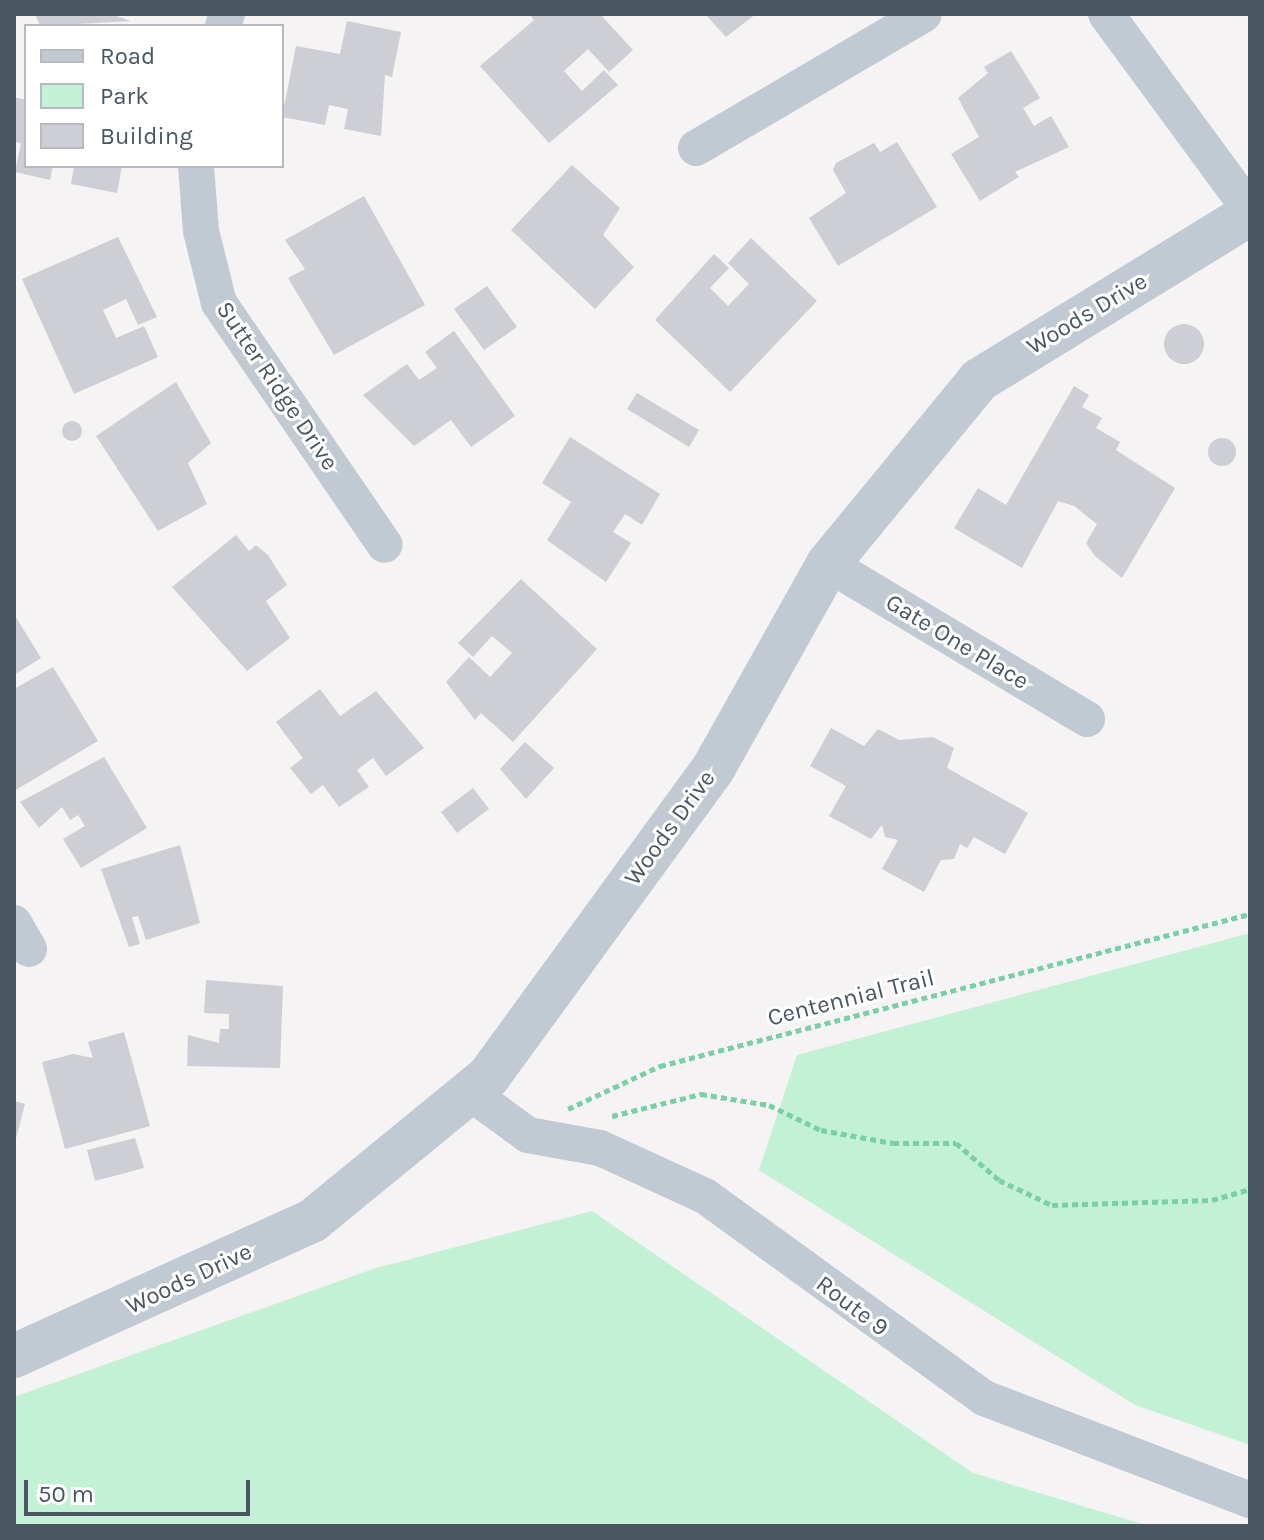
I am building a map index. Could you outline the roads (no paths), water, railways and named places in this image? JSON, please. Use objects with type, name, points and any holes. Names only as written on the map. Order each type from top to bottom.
[{"type":"street","points":[[696,148],[924,14]]},
{"type":"street","points":[[1106,14],[1250,212]]},
{"type":"street","name":"Sutter Ridge Drive","points":[[196,168],[201,231],[219,303],[385,545]]},
{"type":"street","name":"Woods Drive","points":[[14,1356],[312,1221],[489,1076],[713,769],[828,564],[979,380],[1250,212]]},
{"type":"street","name":"Gate One Place","points":[[828,564],[1087,719]]},
{"type":"street","name":"Route 9","points":[[469,1092],[528,1135],[600,1148],[705,1196],[984,1398],[1250,1500]]}]
